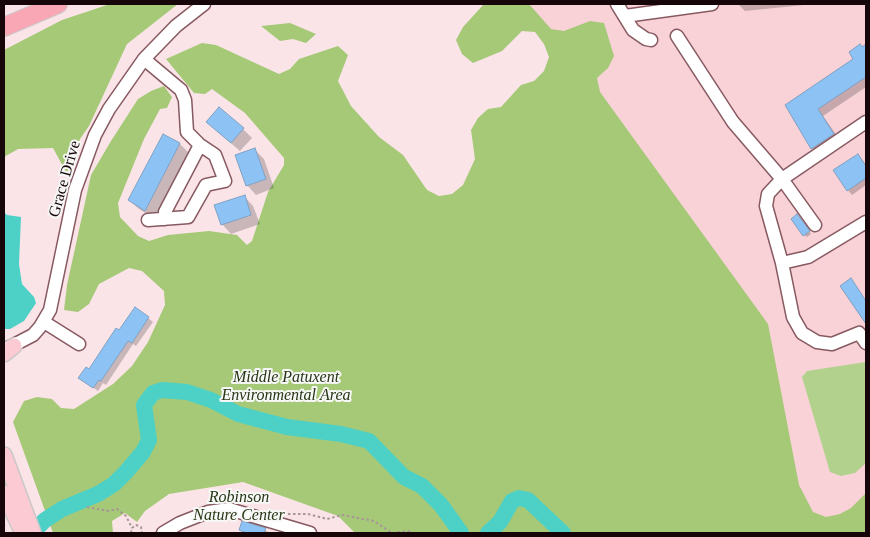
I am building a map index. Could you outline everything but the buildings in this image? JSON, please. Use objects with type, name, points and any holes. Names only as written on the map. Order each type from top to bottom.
[{"type":"highway","points":[[4,20],[46,4]]},
{"type":"highway","points":[[4,28],[58,4]]},
{"type":"main road","points":[[4,455],[33,533]]},
{"type":"main road","points":[[4,493],[23,533]]},
{"type":"street","name":"Grace Drive","points":[[6,349],[33,335],[44,322],[50,310],[75,190],[84,163],[109,109],[144,59],[176,26],[204,4]]},
{"type":"street","points":[[617,4],[639,36],[651,40]]},
{"type":"street","points":[[625,16],[712,4]]},
{"type":"street","points":[[677,36],[733,122],[782,179],[815,225]]},
{"type":"street","points":[[144,59],[181,90],[185,100],[185,127],[200,145],[214,154],[225,181],[206,185],[188,217],[148,220]]},
{"type":"street","points":[[866,122],[782,179],[768,194],[766,206],[782,263],[793,317],[802,333],[817,342],[832,344],[859,333],[866,343]]},
{"type":"street","points":[[165,219],[165,212],[200,145]]},
{"type":"street","points":[[782,263],[808,258],[866,222]]},
{"type":"street","points":[[44,322],[78,344]]},
{"type":"street","points":[[163,533],[180,523],[210,511],[229,509],[310,533]]},
{"type":"path","points":[[87,508],[108,511],[117,509],[126,516],[132,528],[131,533]]},
{"type":"path","points":[[270,520],[292,513],[327,519],[342,515],[374,521],[386,531],[392,533],[411,533]]},
{"type":"path","points":[[132,528],[136,525],[140,526],[142,533]]},
{"type":"shaded area","points":[[516,4],[866,4],[866,533],[596,533],[768,325]]},
{"type":"green space","points":[[110,4],[178,4],[127,44],[89,126],[80,139],[72,168],[66,172],[53,148],[18,149],[4,157],[4,50],[62,20]]},
{"type":"green space","name":"Middle Patuxent Environmental Area","points":[[484,4],[529,4],[551,29],[564,31],[590,21],[604,23],[614,56],[608,68],[597,78],[600,92],[768,324],[799,485],[813,512],[826,517],[840,514],[851,508],[866,493],[866,533],[355,533],[338,516],[243,482],[169,494],[145,511],[137,522],[125,513],[112,521],[113,533],[53,533],[13,422],[24,401],[37,397],[52,399],[61,408],[74,409],[113,384],[132,366],[148,342],[165,305],[164,291],[142,271],[129,268],[99,284],[89,304],[78,312],[64,310],[67,285],[91,175],[111,141],[138,99],[164,86],[172,97],[167,108],[160,109],[144,139],[118,203],[120,217],[138,236],[149,241],[168,235],[209,231],[237,235],[247,245],[252,241],[268,192],[284,165],[284,158],[245,113],[212,89],[205,94],[194,93],[166,59],[202,43],[216,45],[279,74],[290,69],[299,59],[338,46],[348,55],[338,81],[351,106],[379,137],[403,155],[427,190],[439,196],[452,194],[463,185],[475,159],[471,130],[478,118],[488,109],[501,107],[521,85],[534,81],[544,71],[549,57],[544,44],[535,32],[522,31],[502,51],[473,63],[462,54],[456,40],[463,27]]},
{"type":"green space","points":[[290,23],[316,34],[306,43],[293,39],[280,41],[261,26]]},
{"type":"green space","points":[[866,362],[866,463],[855,473],[841,476],[830,472],[802,377],[807,371]]},
{"type":"water","points":[[4,212],[7,215],[21,217],[19,264],[22,284],[34,297],[36,303],[24,321],[10,329],[4,329]]},
{"type":"waterway","points":[[32,533],[45,520],[62,509],[98,494],[114,484],[126,472],[143,452],[149,440],[144,405],[153,393],[162,390],[187,392],[211,400],[238,414],[287,427],[341,434],[369,441],[404,477],[422,486],[441,505],[461,533]]},
{"type":"waterway","points":[[488,533],[500,522],[512,501],[519,498],[528,500],[563,533]]},
{"type":"park label","name":"Robinson Nature Center","points":[[239,507]]}]
